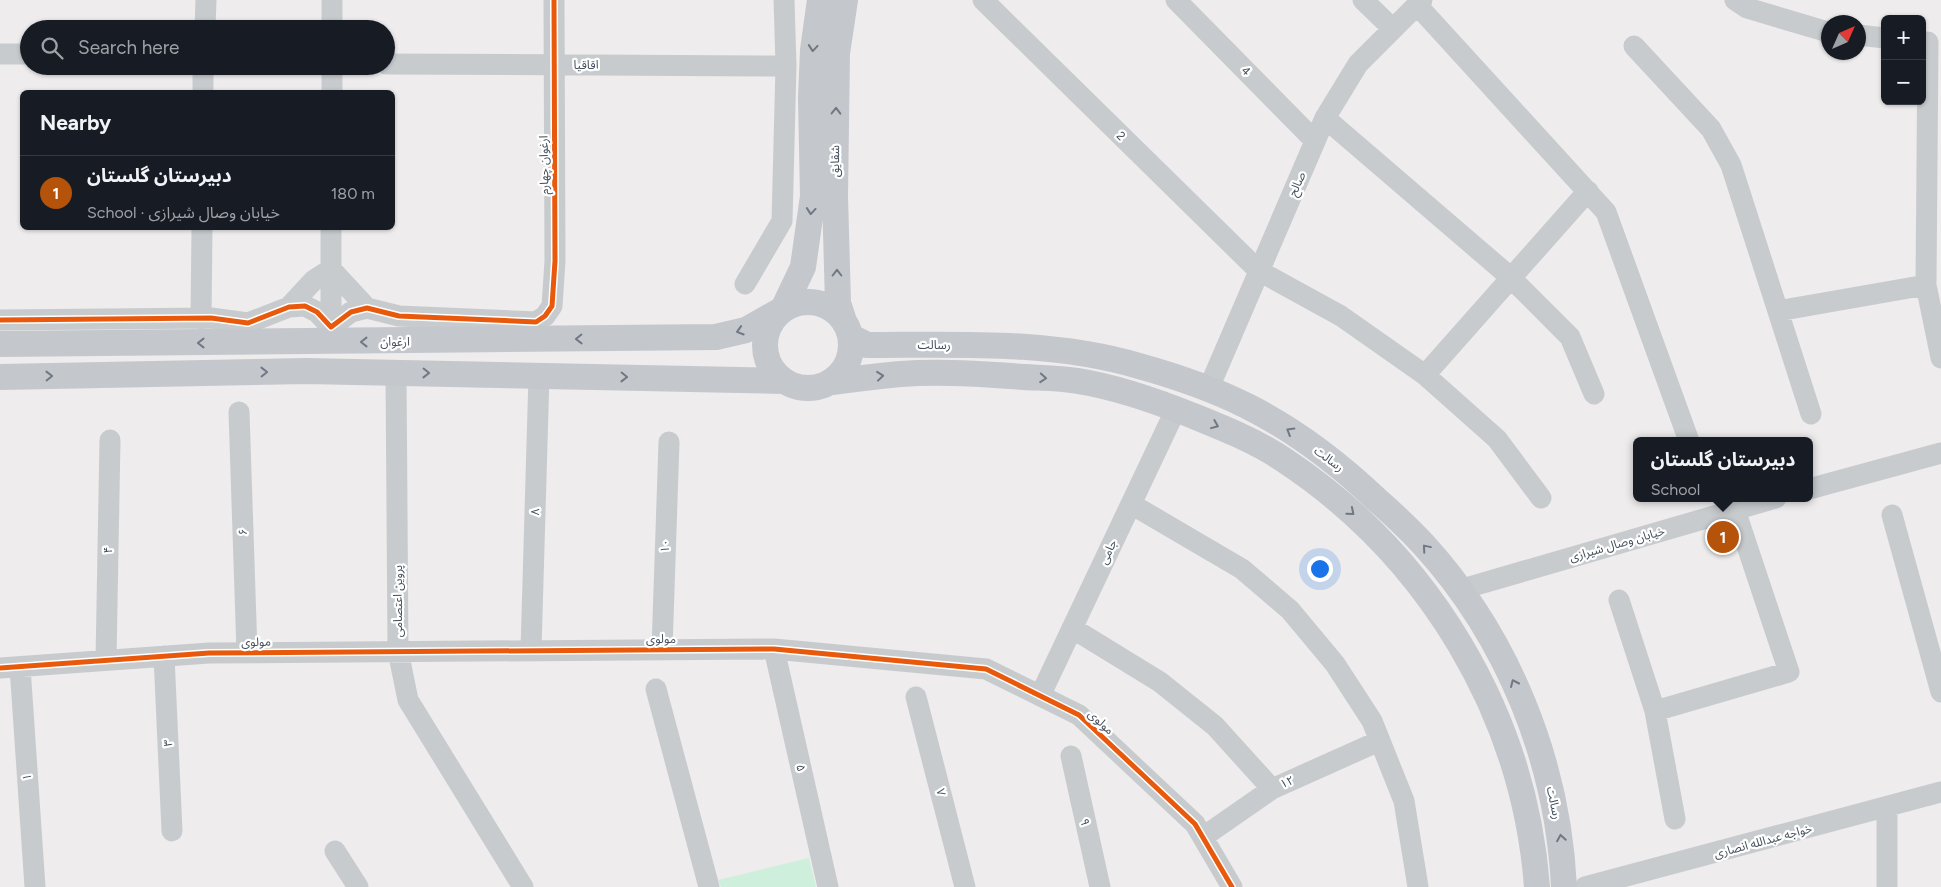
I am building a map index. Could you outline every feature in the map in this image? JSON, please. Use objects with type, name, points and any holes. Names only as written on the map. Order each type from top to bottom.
[{"type":"main road","name":"شقایق","points":[[783,309],[803,267],[809,236],[812,196],[813,50],[820,0]]},
{"type":"main road","name":"شقایق","points":[[845,0],[836,53],[835,196],[838,303],[847,329]]},
{"type":"main road","points":[[832,382],[844,369],[851,353],[847,329],[832,309],[816,302],[800,302],[783,309],[771,321],[765,337],[765,353],[771,369],[784,381],[800,388],[814,388],[832,382],[903,374],[992,375],[1078,381],[1139,396],[1176,409],[1249,440],[1283,459],[1365,523],[1403,564],[1434,604],[1485,688],[1501,726],[1527,811],[1534,850],[1537,887]]},
{"type":"main road","name":"ارغوان","points":[[0,344],[331,335],[716,337],[746,330],[783,309]]},
{"type":"main road","name":"رسالت","points":[[847,329],[867,345],[985,345],[1042,348],[1138,365],[1208,390],[1262,414],[1293,432],[1340,465],[1423,544],[1492,639],[1529,717],[1554,799],[1562,846],[1564,887]]},
{"type":"main road","points":[[0,377],[306,371],[784,381]]},
{"type":"main road","points":[[1434,604],[1458,590]]},
{"type":"street","points":[[205,20],[206,0]]},
{"type":"street","points":[[332,0],[332,20]]},
{"type":"street","name":"ارغوان چهارم","points":[[367,308],[398,316],[536,322],[545,316],[552,306],[555,260],[554,0]]},
{"type":"street","points":[[745,284],[782,221],[786,66],[784,0]]},
{"type":"street","name":"2","points":[[983,0],[1260,271],[1341,316],[1425,375],[1497,439],[1541,498]]},
{"type":"street","name":"4","points":[[1176,0],[1315,141]]},
{"type":"street","points":[[1363,0],[1393,29]]},
{"type":"street","points":[[1735,0],[1747,8],[1821,30]]},
{"type":"street","points":[[1420,2],[1606,212],[1688,437]]},
{"type":"street","name":"صالح","points":[[1208,390],[1325,118],[1358,64],[1420,2]]},
{"type":"street","points":[[1866,36],[1881,38]]},
{"type":"street","points":[[1926,42],[1928,42],[1926,285],[1941,358]]},
{"type":"street","points":[[1634,46],[1711,129],[1731,165],[1812,414]]},
{"type":"street","points":[[0,54],[20,54]]},
{"type":"street","name":"اقاقیا","points":[[395,64],[786,66]]},
{"type":"street","points":[[203,75],[203,90]]},
{"type":"street","points":[[332,75],[332,90]]},
{"type":"street","points":[[1325,118],[1511,278],[1570,337],[1594,394]]},
{"type":"street","points":[[1425,375],[1588,191]]},
{"type":"street","points":[[201,319],[202,230]]},
{"type":"street","points":[[331,230],[331,335]]},
{"type":"street","points":[[289,307],[314,280],[331,269]]},
{"type":"street","points":[[331,269],[367,308],[351,312],[331,335]]},
{"type":"street","points":[[1778,311],[1926,285]]},
{"type":"street","points":[[0,320],[201,319],[248,323],[289,307],[305,306],[317,312],[331,335]]},
{"type":"street","name":"پروین اعتصامی","points":[[396,372],[398,651],[408,700],[523,887]]},
{"type":"street","name":"۸","points":[[531,650],[539,375]]},
{"type":"street","name":"جامی","points":[[1040,696],[1176,409]]},
{"type":"street","name":"۶","points":[[239,412],[247,652]]},
{"type":"street","name":"۴","points":[[106,660],[110,440]]},
{"type":"street","name":"۱۰","points":[[662,649],[669,442]]},
{"type":"street","points":[[1813,488],[1941,453]]},
{"type":"street","name":"خیابان وصال شیرازی","points":[[1458,590],[1762,502]]},
{"type":"street","points":[[1131,504],[1242,569],[1290,610],[1335,664],[1372,721],[1404,801],[1418,887]]},
{"type":"street","points":[[1655,711],[1789,672],[1735,510]]},
{"type":"street","points":[[1892,515],[1941,692]]},
{"type":"street","points":[[1619,600],[1655,711],[1675,819]]},
{"type":"street","points":[[1072,628],[1160,682],[1215,726],[1272,789]]},
{"type":"street","name":"مولوی","points":[[10,667],[247,652],[774,648],[986,669],[1079,715],[1195,824],[1232,887]]},
{"type":"street","name":"۵","points":[[774,648],[828,887]]},
{"type":"street","name":"۳","points":[[164,656],[172,831]]},
{"type":"street","name":"۱","points":[[10,667],[35,887]]},
{"type":"street","points":[[656,689],[709,887]]},
{"type":"street","name":"۷","points":[[916,697],[964,887]]},
{"type":"street","name":"۱۲","points":[[1203,836],[1272,789],[1380,741]]},
{"type":"street","name":"۹","points":[[1071,756],[1100,887]]},
{"type":"street","name":"خواجه عبدالله انصاری","points":[[1585,887],[1887,808],[1941,792]]},
{"type":"street","points":[[1887,808],[1887,887]]},
{"type":"street","points":[[335,850],[358,887]]},
{"type":"green space","points":[[809,858],[816,887],[721,887],[718,880]]},
{"type":"cycle path","points":[[0,320],[211,318],[248,323],[289,307],[305,306],[317,312],[331,327],[351,312],[367,308],[399,316],[536,322],[545,316],[552,306],[555,261],[554,0]]},
{"type":"cycle path","points":[[0,668],[209,653],[774,649],[986,669],[1079,715],[1195,824],[1232,887]]},
{"type":"place","name":"دبیرستان گلستان","points":[[1723,537]]}]
